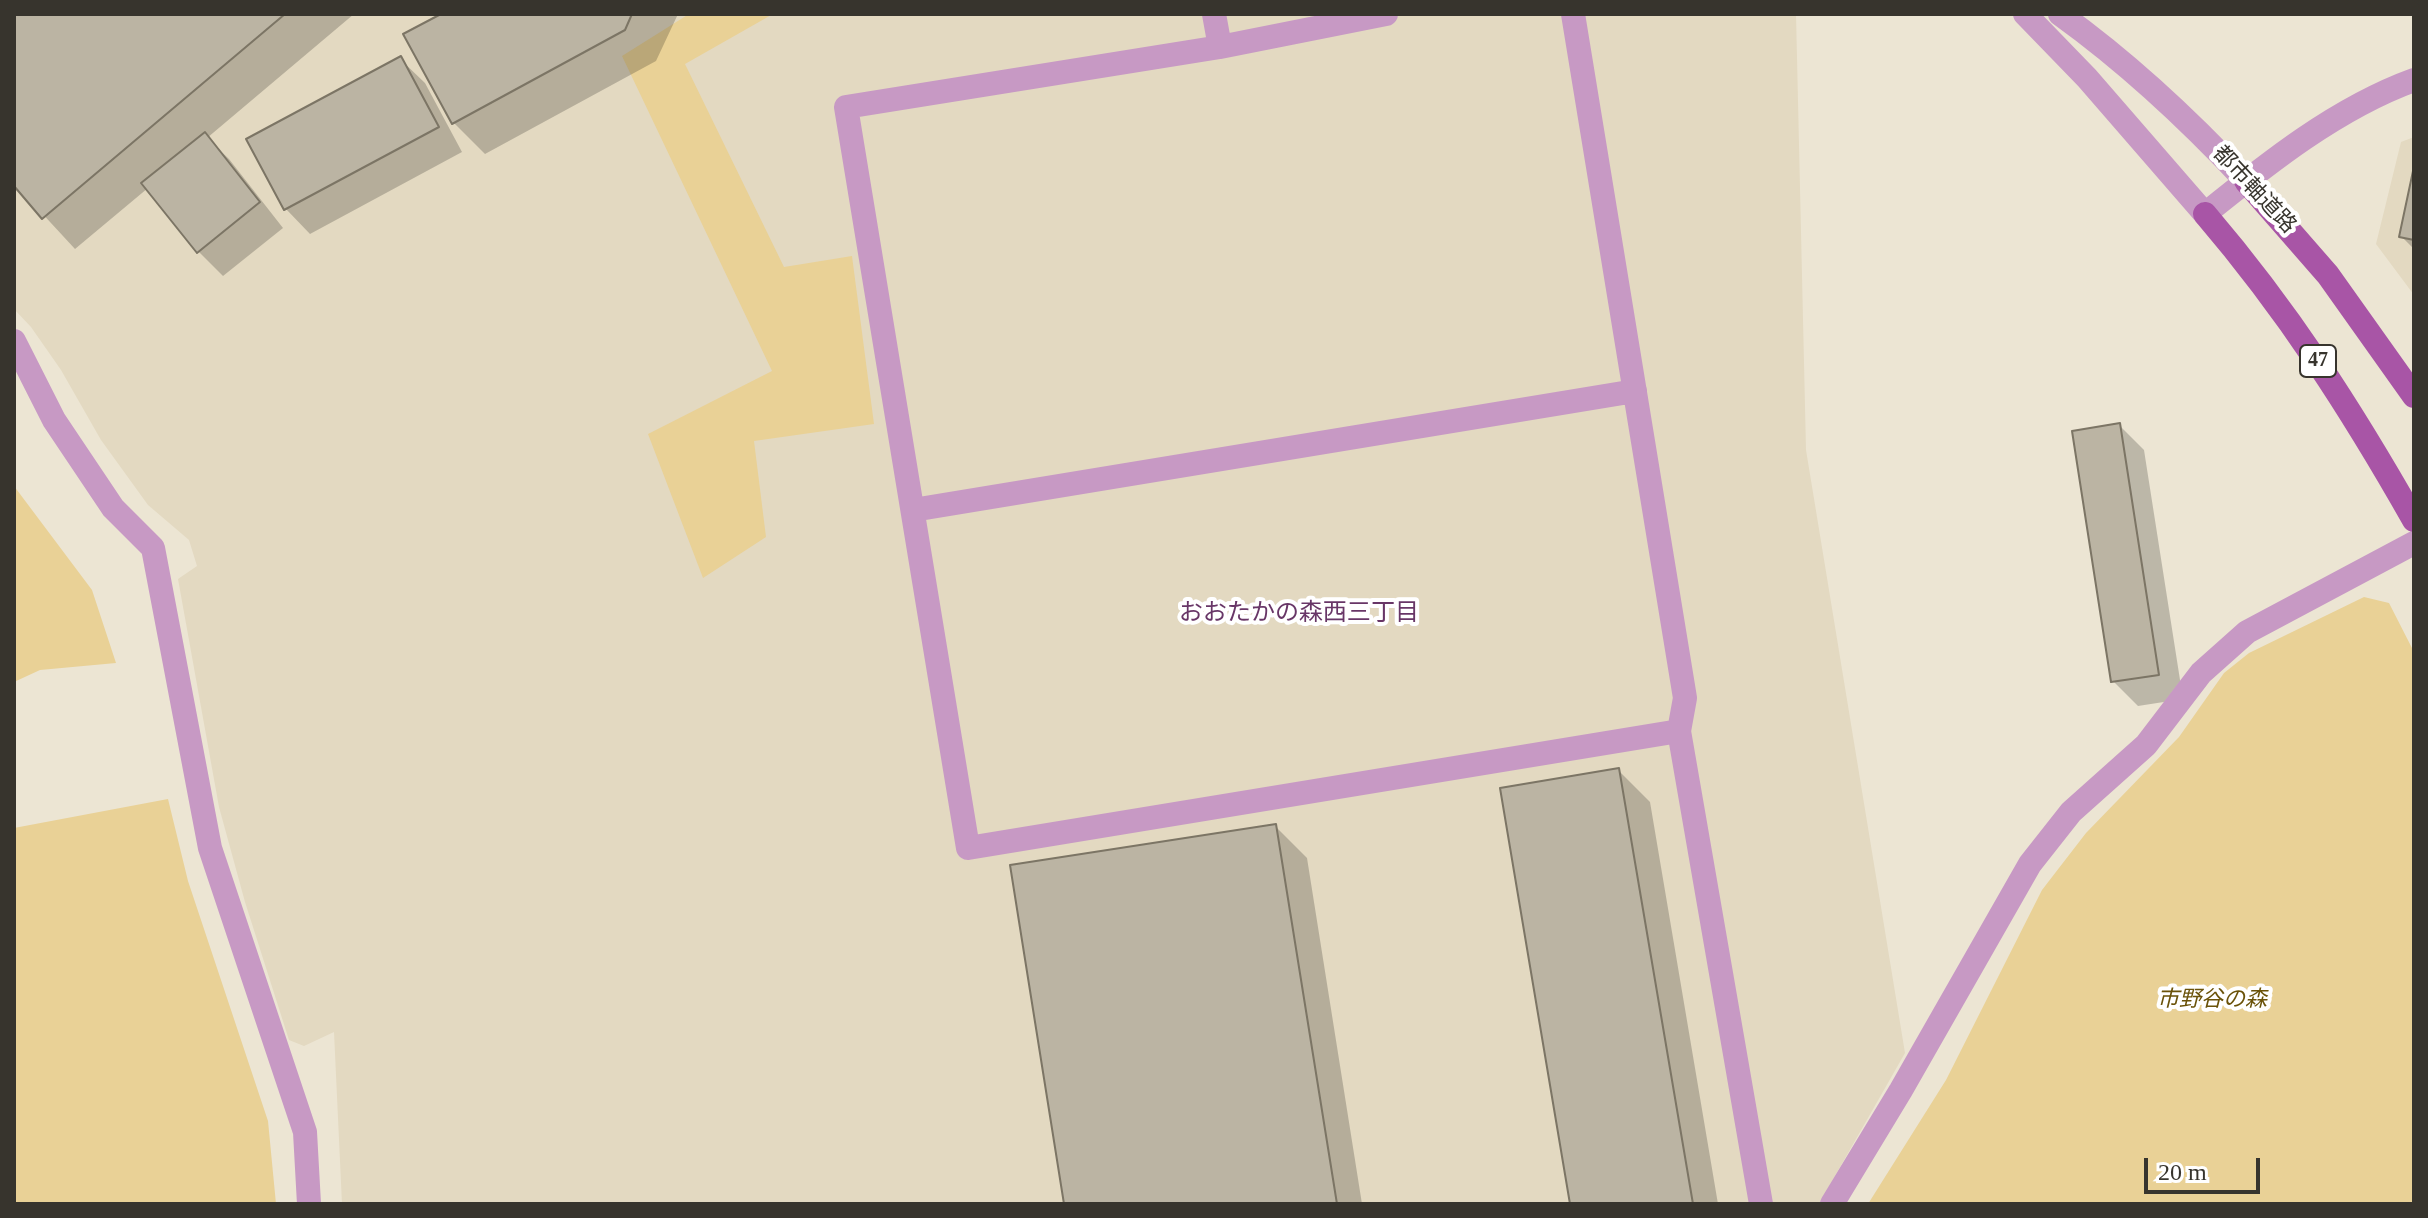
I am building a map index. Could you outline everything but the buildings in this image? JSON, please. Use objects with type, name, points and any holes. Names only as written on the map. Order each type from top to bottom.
[{"type":"main road","name":"都市軸道路","points":[[2246,181],[2328,275],[2414,396]]},
{"type":"main road","name":"47","points":[[2205,214],[2251,267],[2314,354],[2359,424],[2414,520]]},
{"type":"street","points":[[1214,14],[1220,47]]},
{"type":"street","points":[[1386,14],[1220,47],[846,107],[968,848],[1679,731]]},
{"type":"street","points":[[1573,14],[1685,698],[1679,731],[1761,1204]]},
{"type":"street","points":[[2025,14],[2087,78],[2205,214],[2246,181],[2337,119],[2414,80]]},
{"type":"street","name":"都市軸道路","points":[[2060,14],[2133,72],[2198,131],[2246,181]]},
{"type":"street","points":[[14,341],[62,433],[113,508],[153,548],[210,848],[305,1132],[309,1204]]},
{"type":"street","points":[[913,510],[1635,391]]},
{"type":"street","points":[[1832,1204],[2030,864],[2071,812],[2146,745],[2201,673],[2247,632],[2414,543]]},
{"type":"shaded area","points":[[14,14],[1796,14],[1806,450],[1905,1053],[1819,1204],[342,1204],[334,1032],[304,1046],[289,1040],[245,902],[219,807],[178,579],[197,566],[189,540],[148,505],[101,440],[61,370],[31,327],[14,309]]},
{"type":"shaded area","points":[[2414,137],[2414,295],[2376,244],[2401,142]]},
{"type":"green space","points":[[689,14],[773,14],[685,64],[784,267],[852,256],[874,424],[754,441],[766,537],[703,578],[648,434],[772,371],[622,56]]},
{"type":"green space","points":[[14,486],[92,590],[116,663],[40,670],[14,682]]},
{"type":"green space","name":"市野谷の森","points":[[2364,597],[2389,603],[2414,652],[2414,1204],[1868,1204],[1946,1080],[2042,890],[2086,833],[2179,737],[2224,673],[2249,653]]},
{"type":"green space","points":[[168,799],[188,881],[268,1121],[276,1204],[14,1204],[14,828]]},
{"type":"district","name":"おおたかの森西三丁目","points":[[1299,614]]}]
